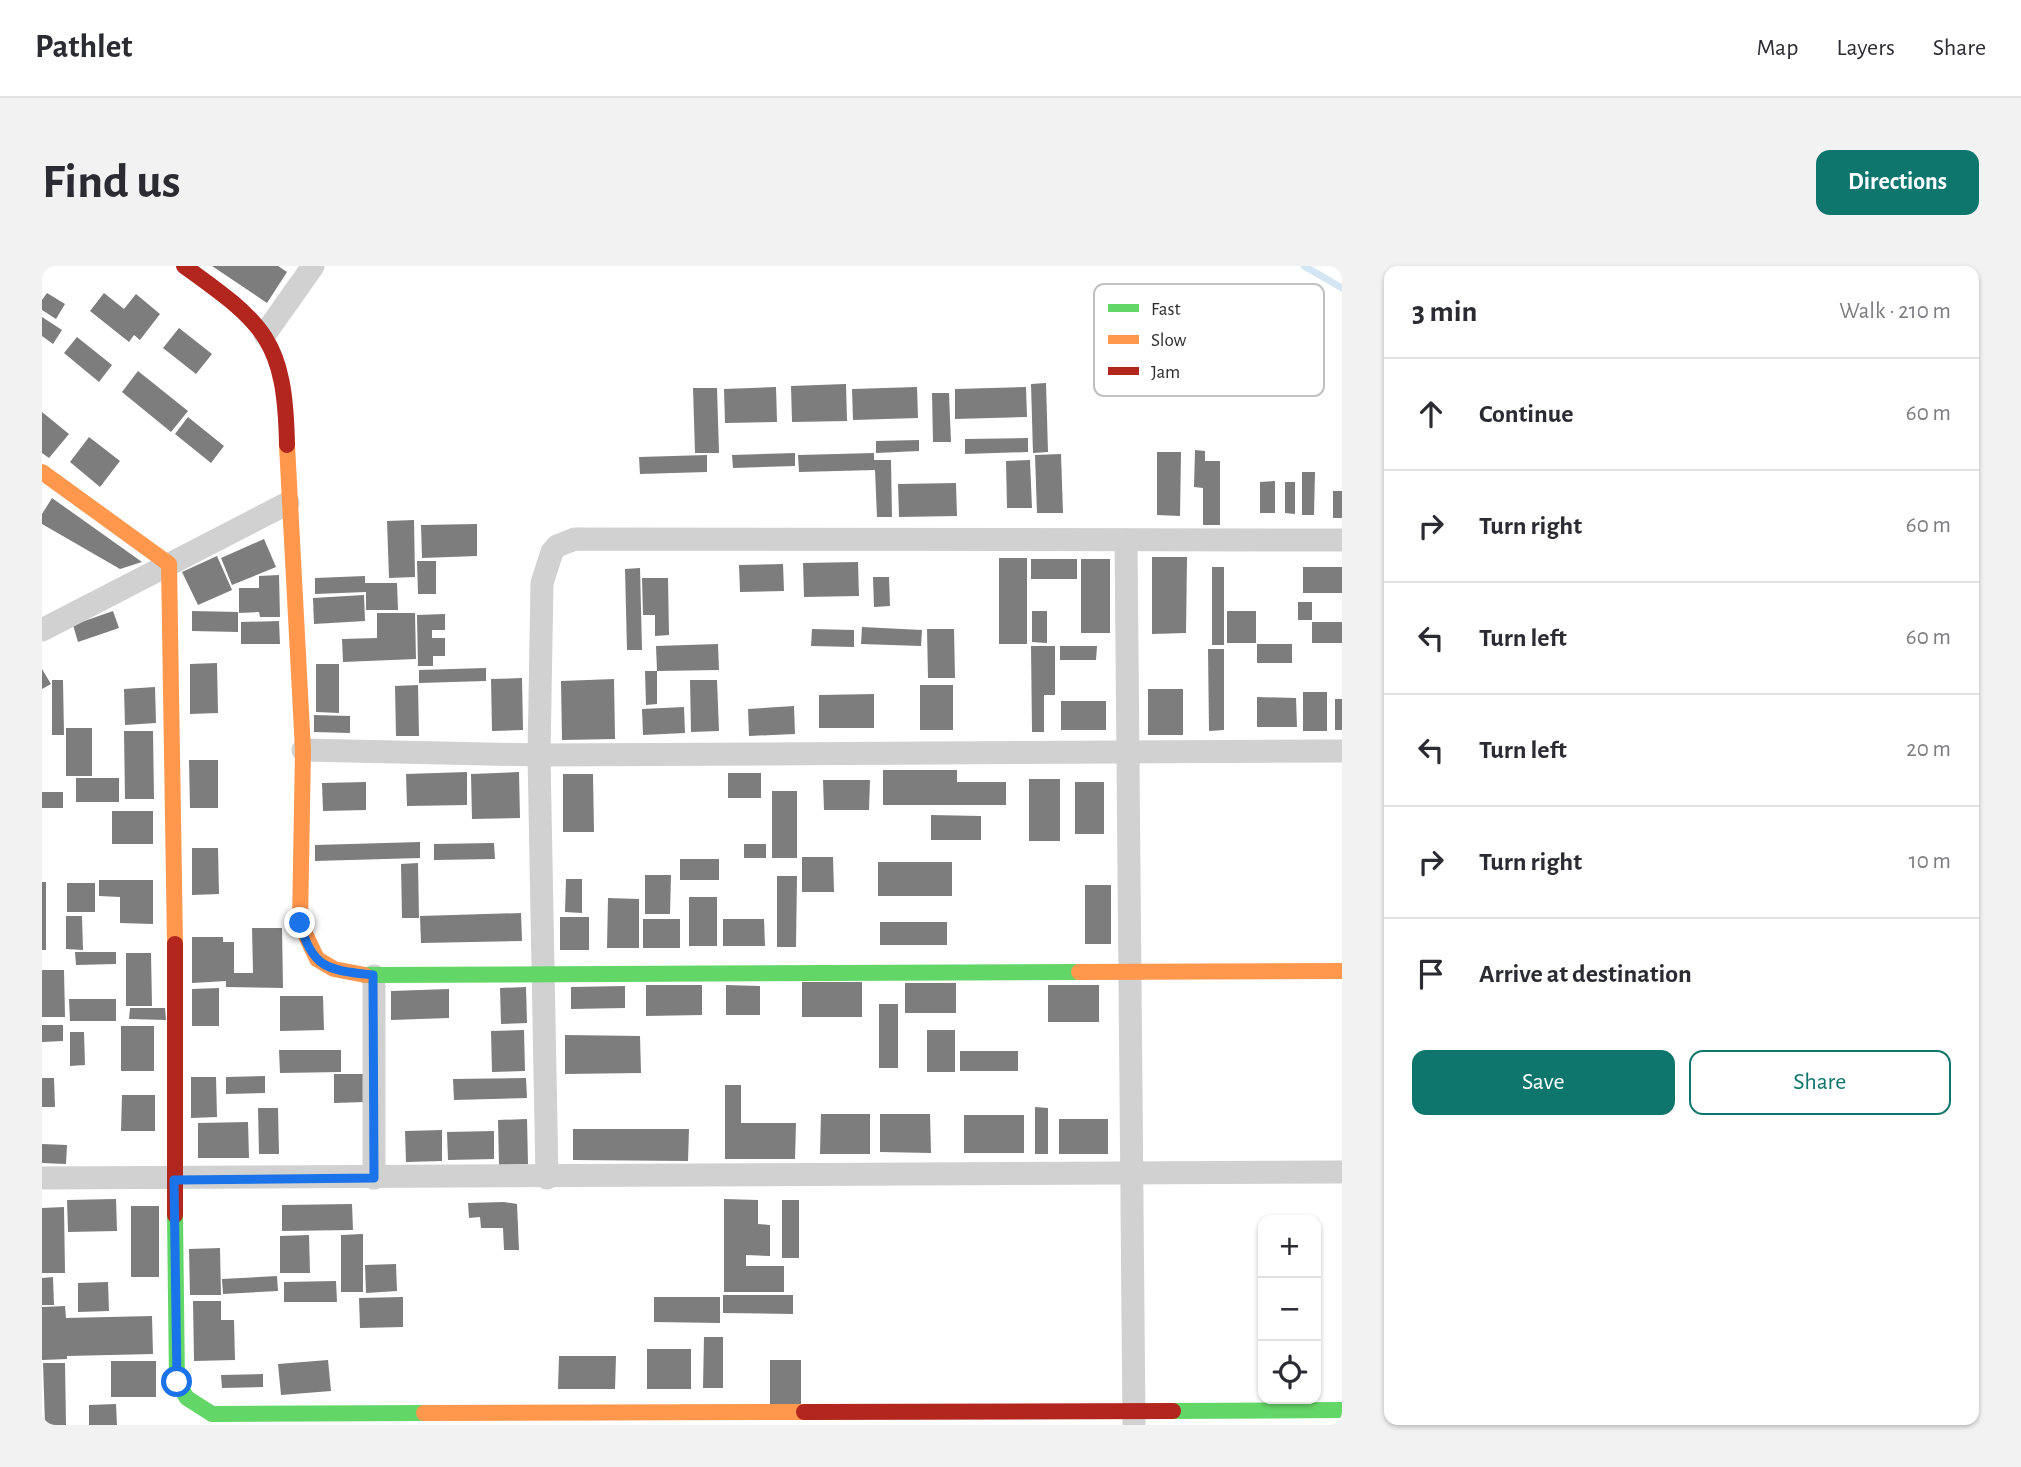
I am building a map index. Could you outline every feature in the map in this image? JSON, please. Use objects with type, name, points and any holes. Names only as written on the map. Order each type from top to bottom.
[{"type":"street","points":[[184,266],[240,306],[265,334],[276,358],[286,404],[288,503],[303,750],[300,923],[305,944],[314,959],[327,967],[373,975],[1342,971]]},
{"type":"street","points":[[265,334],[313,266]]},
{"type":"street","points":[[42,472],[169,564]]},
{"type":"street","points":[[42,630],[288,503]]},
{"type":"street","points":[[1126,540],[1134,1418]]},
{"type":"street","points":[[547,1178],[539,755],[542,583],[552,552],[566,541],[1342,540]]},
{"type":"street","points":[[169,564],[176,857],[174,1180],[177,1382],[187,1398],[212,1413],[1134,1418],[1342,1410]]},
{"type":"street","points":[[303,750],[539,755],[1342,751]]},
{"type":"street","points":[[373,975],[374,1178]]},
{"type":"street","points":[[42,1178],[174,1180],[1342,1172]]},
{"type":"building","points":[[212,266],[278,266],[287,272],[267,303]]},
{"type":"building","points":[[47,293],[65,304],[56,319],[42,310],[42,300]]},
{"type":"building","points":[[104,293],[124,309],[136,294],[160,314],[140,340],[134,335],[129,342],[90,311]]},
{"type":"building","points":[[42,317],[62,330],[53,344],[42,336]]},
{"type":"building","points":[[179,328],[212,354],[196,374],[163,348]]},
{"type":"building","points":[[77,337],[112,365],[99,382],[64,353]]},
{"type":"building","points":[[138,371],[188,411],[171,432],[122,392]]},
{"type":"building","points":[[1046,383],[1048,452],[1033,453],[1031,384]]},
{"type":"building","points":[[846,384],[847,421],[792,422],[791,386]]},
{"type":"building","points":[[776,387],[777,422],[725,423],[724,389]]},
{"type":"building","points":[[917,387],[918,418],[853,420],[852,389]]},
{"type":"building","points":[[1026,387],[1027,417],[955,419],[955,389]]},
{"type":"building","points":[[693,388],[717,388],[719,453],[695,453]]},
{"type":"building","points":[[932,393],[949,393],[951,442],[933,442]]},
{"type":"building","points":[[42,412],[69,434],[49,458],[42,453]]},
{"type":"building","points":[[188,417],[224,446],[211,463],[175,434]]},
{"type":"building","points":[[89,437],[120,461],[100,487],[70,462]]},
{"type":"building","points":[[1028,438],[1028,452],[965,454],[965,439]]},
{"type":"building","points":[[919,440],[919,451],[876,453],[876,441]]},
{"type":"building","points":[[1195,450],[1205,451],[1205,461],[1220,461],[1220,525],[1203,525],[1203,488],[1194,487]]},
{"type":"building","points":[[1157,452],[1181,452],[1180,516],[1157,515]]},
{"type":"building","points":[[795,453],[795,466],[733,468],[732,455]]},
{"type":"building","points":[[874,453],[874,460],[891,460],[892,517],[877,517],[875,470],[799,472],[798,455]]},
{"type":"building","points":[[1061,454],[1063,513],[1037,513],[1035,455]]},
{"type":"building","points":[[707,455],[707,472],[640,474],[639,457]]},
{"type":"building","points":[[1030,460],[1032,508],[1007,508],[1006,461]]},
{"type":"building","points":[[1302,472],[1315,472],[1314,515],[1302,515]]},
{"type":"building","points":[[1275,481],[1275,513],[1260,513],[1260,482]]},
{"type":"building","points":[[1285,482],[1295,482],[1295,514],[1285,513]]},
{"type":"building","points":[[956,483],[957,516],[899,517],[898,484]]},
{"type":"building","points":[[1333,491],[1342,491],[1342,518],[1333,518]]},
{"type":"building","points":[[52,498],[142,562],[120,569],[42,524],[42,514]]},
{"type":"building","points":[[414,520],[415,577],[389,578],[387,521]]},
{"type":"building","points":[[477,524],[477,556],[422,558],[421,525]]},
{"type":"building","points":[[264,539],[276,567],[232,585],[221,558]]},
{"type":"building","points":[[217,556],[232,590],[198,605],[182,572]]},
{"type":"building","points":[[1152,557],[1187,557],[1186,633],[1152,634]]},
{"type":"building","points":[[999,558],[1027,558],[1027,644],[999,644]]},
{"type":"building","points":[[1031,559],[1077,559],[1077,579],[1031,579]]},
{"type":"building","points":[[1081,559],[1110,559],[1110,633],[1081,633]]},
{"type":"building","points":[[417,561],[436,561],[436,594],[418,594]]},
{"type":"building","points":[[858,562],[859,596],[804,597],[803,563]]},
{"type":"building","points":[[783,564],[784,591],[740,592],[739,565]]},
{"type":"building","points":[[1212,567],[1224,567],[1224,645],[1212,645]]},
{"type":"building","points":[[1303,567],[1342,567],[1342,593],[1303,593]]},
{"type":"building","points":[[640,568],[642,650],[627,650],[625,569]]},
{"type":"building","points":[[279,575],[280,617],[260,617],[259,612],[239,613],[239,588],[259,588],[259,576]]},
{"type":"building","points":[[365,576],[365,583],[397,583],[398,610],[366,610],[366,592],[315,594],[315,578]]},
{"type":"building","points":[[873,577],[889,577],[890,606],[874,607]]},
{"type":"building","points":[[642,578],[668,578],[669,635],[655,636],[655,615],[643,615]]},
{"type":"building","points":[[364,595],[365,621],[314,624],[313,598]]},
{"type":"building","points":[[1298,602],[1312,602],[1312,620],[1298,620]]},
{"type":"building","points":[[113,611],[119,628],[78,642],[73,625]]},
{"type":"building","points":[[192,611],[238,612],[238,632],[192,631]]},
{"type":"building","points":[[1032,611],[1047,611],[1047,643],[1032,642]]},
{"type":"building","points":[[1227,611],[1256,611],[1256,643],[1227,643]]},
{"type":"building","points":[[377,613],[415,613],[416,659],[343,662],[342,639],[377,638]]},
{"type":"building","points":[[445,614],[445,630],[432,630],[432,638],[445,638],[445,656],[433,656],[433,666],[418,666],[417,615]]},
{"type":"building","points":[[279,621],[280,644],[241,644],[241,622]]},
{"type":"building","points":[[1312,622],[1342,622],[1342,643],[1312,643]]},
{"type":"building","points":[[862,627],[922,630],[921,646],[861,644]]},
{"type":"building","points":[[812,629],[854,630],[854,647],[811,646]]},
{"type":"building","points":[[927,629],[954,629],[955,678],[928,678]]},
{"type":"building","points":[[718,644],[719,670],[657,671],[656,646]]},
{"type":"building","points":[[1257,644],[1292,644],[1292,663],[1257,663]]},
{"type":"building","points":[[1031,646],[1055,646],[1055,695],[1044,695],[1044,732],[1032,732]]},
{"type":"building","points":[[1060,646],[1097,646],[1096,660],[1060,660]]},
{"type":"building","points":[[1208,649],[1224,649],[1224,730],[1209,731]]},
{"type":"building","points":[[217,663],[218,713],[190,714],[190,664]]},
{"type":"building","points":[[316,664],[339,664],[339,713],[316,712]]},
{"type":"building","points":[[486,668],[486,681],[419,683],[419,670]]},
{"type":"building","points":[[42,669],[51,684],[42,689]]},
{"type":"building","points":[[645,671],[657,671],[657,704],[646,705]]},
{"type":"building","points":[[522,678],[523,730],[492,731],[491,679]]},
{"type":"building","points":[[614,679],[615,739],[562,740],[561,681]]},
{"type":"building","points":[[52,680],[63,680],[64,735],[52,735]]},
{"type":"building","points":[[690,680],[717,680],[719,731],[691,732]]},
{"type":"building","points":[[418,685],[419,736],[396,736],[395,686]]},
{"type":"building","points":[[920,685],[953,685],[953,730],[920,730]]},
{"type":"building","points":[[155,687],[156,723],[125,725],[124,689]]},
{"type":"building","points":[[1148,689],[1183,689],[1183,735],[1148,735]]},
{"type":"building","points":[[1303,692],[1327,692],[1327,731],[1303,731]]},
{"type":"building","points":[[874,694],[874,728],[819,728],[819,695]]},
{"type":"building","points":[[1257,697],[1296,698],[1297,727],[1257,727]]},
{"type":"building","points":[[1335,699],[1342,699],[1342,730],[1335,730]]},
{"type":"building","points":[[1061,701],[1106,701],[1106,730],[1061,730]]},
{"type":"building","points":[[794,706],[795,734],[749,736],[748,709]]},
{"type":"building","points":[[684,707],[685,733],[643,735],[642,709]]},
{"type":"building","points":[[314,715],[350,716],[350,733],[314,732]]},
{"type":"building","points":[[66,728],[92,728],[92,776],[66,776]]},
{"type":"building","points":[[124,731],[153,731],[154,799],[125,799]]},
{"type":"building","points":[[189,760],[218,760],[218,808],[190,808]]},
{"type":"building","points":[[883,770],[957,770],[957,782],[1006,782],[1006,805],[883,805]]},
{"type":"building","points":[[467,772],[467,805],[407,806],[406,774]]},
{"type":"building","points":[[519,772],[520,818],[472,819],[471,774]]},
{"type":"building","points":[[728,773],[761,773],[761,798],[728,798]]},
{"type":"building","points":[[563,774],[593,774],[594,832],[563,832]]},
{"type":"building","points":[[76,778],[119,778],[119,802],[76,802]]},
{"type":"building","points":[[1029,779],[1060,779],[1060,841],[1029,841]]},
{"type":"building","points":[[823,780],[870,780],[869,810],[824,810]]},
{"type":"building","points":[[366,782],[366,810],[323,811],[322,783]]},
{"type":"building","points":[[1075,782],[1104,782],[1104,834],[1075,834]]},
{"type":"building","points":[[772,791],[797,791],[797,858],[772,858]]},
{"type":"building","points":[[42,792],[63,792],[63,808],[42,808]]},
{"type":"building","points":[[112,811],[153,811],[153,844],[112,844]]},
{"type":"building","points":[[931,815],[981,816],[981,840],[931,840]]},
{"type":"building","points":[[420,842],[420,858],[315,861],[315,845]]},
{"type":"building","points":[[494,843],[495,859],[434,860],[434,844]]},
{"type":"building","points":[[744,844],[766,844],[766,858],[744,858]]},
{"type":"building","points":[[192,848],[218,848],[219,894],[192,895]]},
{"type":"building","points":[[802,857],[833,857],[834,892],[802,892]]},
{"type":"building","points":[[680,859],[719,859],[719,880],[680,880]]},
{"type":"building","points":[[878,862],[952,862],[952,896],[878,896]]},
{"type":"building","points":[[418,863],[419,918],[402,918],[401,864]]},
{"type":"building","points":[[645,875],[671,875],[670,914],[645,914]]},
{"type":"building","points":[[777,876],[797,876],[796,947],[777,947]]},
{"type":"building","points":[[566,879],[582,879],[582,913],[565,912]]},
{"type":"building","points":[[99,880],[153,880],[153,924],[120,923],[120,897],[99,896]]},
{"type":"building","points":[[42,882],[46,882],[46,950],[42,950]]},
{"type":"building","points":[[67,883],[95,883],[95,912],[67,912]]},
{"type":"building","points":[[1085,885],[1111,885],[1111,944],[1085,944]]},
{"type":"building","points":[[689,897],[717,897],[717,946],[689,946]]},
{"type":"building","points":[[608,898],[639,899],[639,948],[607,948]]},
{"type":"building","points":[[521,913],[522,941],[421,943],[420,916]]},
{"type":"building","points":[[66,916],[82,916],[83,950],[66,949]]},
{"type":"building","points":[[560,917],[589,917],[589,950],[560,950]]},
{"type":"building","points":[[643,919],[680,919],[680,948],[643,948]]},
{"type":"building","points":[[723,919],[764,919],[765,946],[723,946]]},
{"type":"building","points":[[880,922],[947,922],[947,945],[880,945]]},
{"type":"building","points":[[252,928],[282,928],[283,988],[226,987],[226,981],[192,983],[192,937],[223,937],[223,942],[234,942],[234,973],[253,973]]},
{"type":"building","points":[[75,952],[116,952],[116,964],[76,965]]},
{"type":"building","points":[[126,953],[151,953],[152,1006],[126,1006]]},
{"type":"building","points":[[42,970],[64,970],[65,1017],[42,1017]]},
{"type":"building","points":[[802,982],[862,982],[862,1017],[802,1017]]},
{"type":"building","points":[[905,983],[956,983],[956,1013],[905,1013]]},
{"type":"building","points":[[646,985],[702,985],[702,1015],[646,1016]]},
{"type":"building","points":[[726,985],[760,986],[760,1015],[726,1015]]},
{"type":"building","points":[[1048,985],[1099,985],[1099,1022],[1048,1022]]},
{"type":"building","points":[[625,986],[625,1008],[571,1009],[571,987]]},
{"type":"building","points":[[526,987],[527,1023],[501,1024],[500,988]]},
{"type":"building","points":[[219,988],[219,1026],[192,1026],[192,989]]},
{"type":"building","points":[[449,989],[449,1018],[391,1020],[391,991]]},
{"type":"building","points":[[280,996],[323,996],[324,1030],[280,1031]]},
{"type":"building","points":[[69,999],[116,999],[116,1021],[70,1021]]},
{"type":"building","points":[[879,1004],[898,1004],[898,1068],[879,1068]]},
{"type":"building","points":[[130,1008],[165,1008],[166,1020],[129,1019]]},
{"type":"building","points":[[42,1025],[63,1025],[63,1041],[42,1042]]},
{"type":"building","points":[[121,1026],[154,1026],[154,1071],[121,1071]]},
{"type":"building","points":[[524,1030],[525,1071],[492,1072],[491,1031]]},
{"type":"building","points":[[927,1030],[955,1030],[955,1072],[927,1072]]},
{"type":"building","points":[[70,1032],[84,1032],[85,1065],[70,1066]]},
{"type":"building","points":[[565,1035],[640,1036],[641,1073],[565,1074]]},
{"type":"building","points":[[279,1050],[341,1050],[341,1072],[280,1073]]},
{"type":"building","points":[[960,1051],[1018,1051],[1018,1071],[960,1071]]},
{"type":"building","points":[[334,1074],[365,1074],[366,1102],[334,1103]]},
{"type":"building","points":[[265,1076],[265,1093],[226,1094],[226,1077]]},
{"type":"building","points":[[191,1077],[216,1077],[217,1117],[191,1118]]},
{"type":"building","points":[[42,1078],[54,1078],[55,1107],[42,1107]]},
{"type":"building","points":[[526,1078],[527,1098],[454,1100],[453,1079]]},
{"type":"building","points":[[725,1085],[741,1085],[741,1123],[796,1123],[795,1159],[725,1159]]},
{"type":"building","points":[[122,1095],[155,1095],[155,1131],[121,1131]]},
{"type":"building","points":[[1035,1107],[1048,1108],[1048,1154],[1035,1154]]},
{"type":"building","points":[[258,1108],[278,1108],[279,1154],[259,1154]]},
{"type":"building","points":[[821,1114],[870,1114],[870,1154],[820,1154]]},
{"type":"building","points":[[880,1114],[930,1114],[931,1153],[880,1152]]},
{"type":"building","points":[[964,1115],[1024,1115],[1024,1153],[964,1153]]},
{"type":"building","points":[[527,1119],[528,1164],[499,1165],[498,1120]]},
{"type":"building","points":[[1059,1119],[1108,1119],[1108,1154],[1059,1154]]},
{"type":"building","points":[[248,1122],[249,1158],[198,1158],[198,1123]]},
{"type":"building","points":[[573,1129],[689,1129],[688,1161],[573,1160]]},
{"type":"building","points":[[442,1130],[442,1161],[406,1162],[405,1131]]},
{"type":"building","points":[[494,1131],[494,1159],[448,1160],[447,1132]]},
{"type":"building","points":[[42,1144],[67,1145],[66,1164],[42,1163]]},
{"type":"building","points":[[116,1199],[117,1231],[68,1232],[67,1200]]},
{"type":"building","points":[[724,1199],[758,1200],[758,1224],[770,1225],[770,1256],[746,1255],[746,1266],[784,1266],[784,1292],[724,1292]]},
{"type":"building","points":[[782,1200],[799,1200],[799,1258],[782,1258]]},
{"type":"building","points":[[468,1203],[517,1204],[519,1250],[504,1250],[503,1228],[481,1228],[480,1217],[469,1218]]},
{"type":"building","points":[[352,1204],[353,1230],[282,1231],[282,1205]]},
{"type":"building","points":[[131,1206],[159,1206],[159,1277],[131,1277]]},
{"type":"building","points":[[64,1207],[65,1273],[42,1273],[42,1208]]},
{"type":"building","points":[[363,1234],[363,1292],[341,1292],[341,1235]]},
{"type":"building","points":[[309,1235],[310,1273],[280,1273],[280,1236]]},
{"type":"building","points":[[220,1248],[221,1295],[190,1295],[189,1249]]},
{"type":"building","points":[[396,1264],[397,1291],[366,1293],[365,1265]]},
{"type":"building","points":[[277,1276],[278,1291],[223,1294],[222,1279]]},
{"type":"building","points":[[53,1277],[54,1305],[42,1305],[42,1278]]},
{"type":"building","points":[[336,1281],[337,1302],[284,1302],[284,1282]]},
{"type":"building","points":[[108,1282],[109,1311],[78,1312],[78,1283]]},
{"type":"building","points":[[723,1295],[793,1295],[793,1314],[723,1313]]},
{"type":"building","points":[[403,1297],[403,1327],[360,1328],[359,1298]]},
{"type":"building","points":[[654,1297],[720,1297],[720,1323],[654,1322]]},
{"type":"building","points":[[193,1301],[221,1301],[221,1320],[234,1320],[235,1360],[194,1361]]},
{"type":"building","points":[[65,1306],[66,1318],[152,1316],[153,1354],[67,1356],[67,1359],[42,1360],[42,1307]]},
{"type":"building","points":[[704,1337],[723,1337],[723,1388],[703,1388]]},
{"type":"building","points":[[647,1349],[691,1349],[691,1389],[647,1389]]},
{"type":"building","points":[[559,1356],[616,1356],[615,1389],[558,1389]]},
{"type":"building","points":[[328,1360],[331,1391],[281,1395],[278,1364]]},
{"type":"building","points":[[770,1360],[801,1360],[801,1406],[770,1406]]},
{"type":"building","points":[[111,1361],[156,1361],[156,1397],[111,1397]]},
{"type":"building","points":[[43,1363],[65,1363],[66,1425],[45,1425]]},
{"type":"building","points":[[263,1374],[263,1387],[222,1388],[221,1375]]},
{"type":"building","points":[[116,1404],[117,1425],[89,1425],[89,1405]]},
{"type":"waterway","points":[[1304,266],[1342,288]]},
{"type":"traffic: fast","points":[[365,975],[1079,972]]},
{"type":"traffic: fast","points":[[175,1215],[177,1382],[187,1398],[212,1414],[424,1413]]},
{"type":"traffic: fast","points":[[1173,1411],[1342,1410]]},
{"type":"traffic: slow","points":[[287,445],[303,750],[300,923],[317,959],[334,969],[365,975]]},
{"type":"traffic: slow","points":[[42,472],[169,564],[175,944]]},
{"type":"traffic: slow","points":[[1079,972],[1342,971]]},
{"type":"traffic: slow","points":[[424,1413],[804,1412]]},
{"type":"traffic: jam","points":[[184,266],[234,304],[252,320],[265,338],[275,358],[281,381],[287,445]]},
{"type":"traffic: jam","points":[[175,944],[175,1215]]},
{"type":"traffic: jam","points":[[804,1412],[1173,1411]]},
{"type":"route","points":[[177,1382],[174,1180],[374,1178],[373,975],[340,971],[314,959],[305,944],[300,923]]}]
